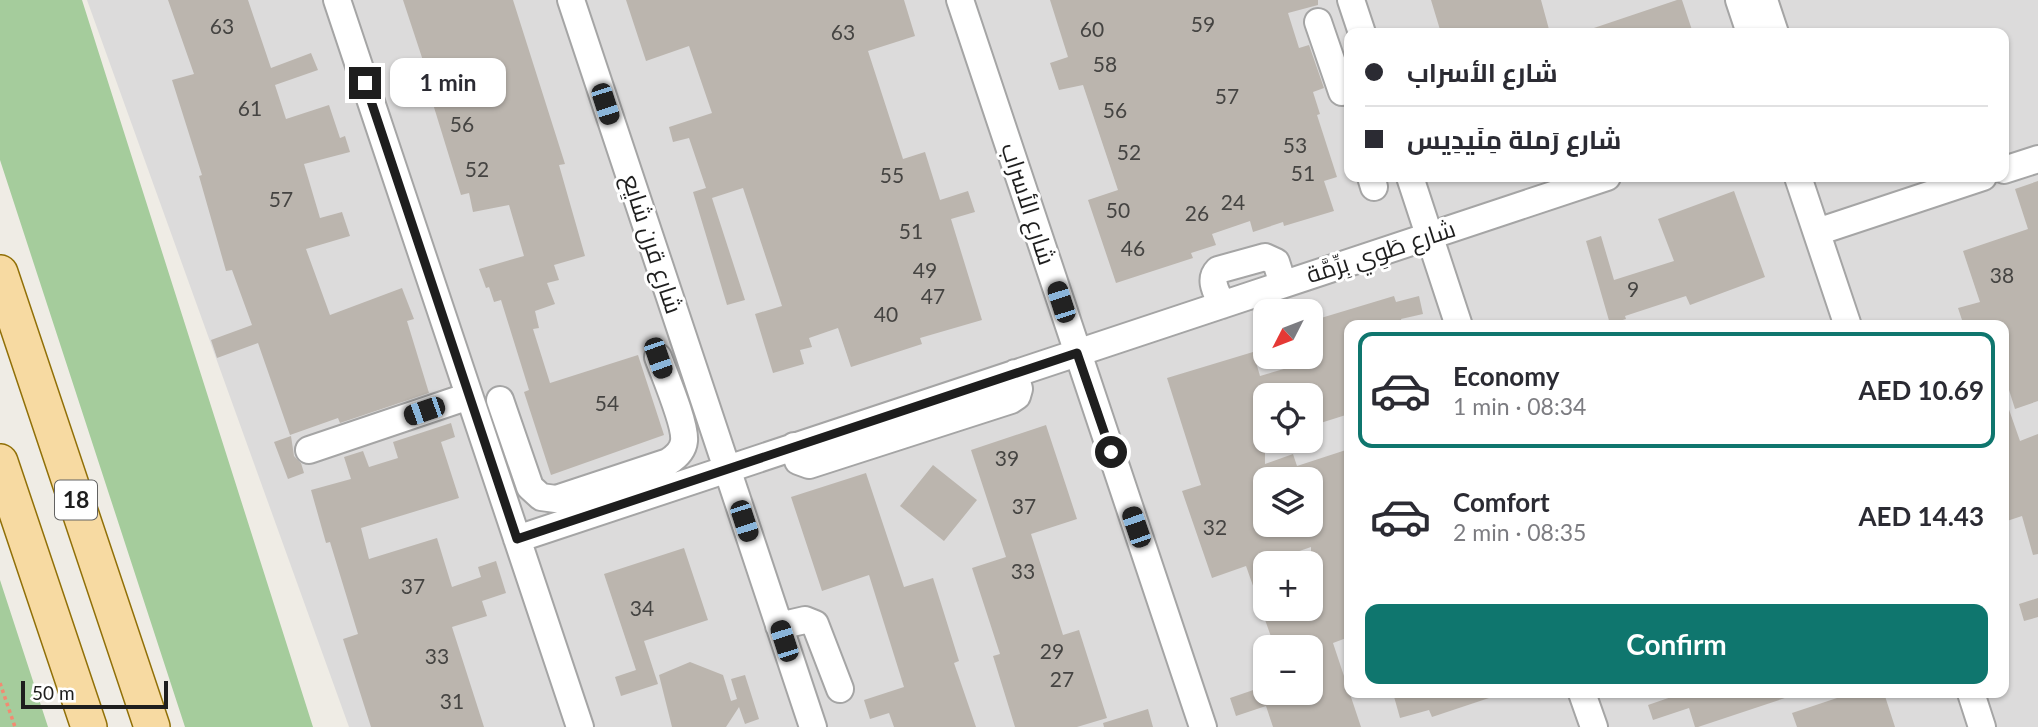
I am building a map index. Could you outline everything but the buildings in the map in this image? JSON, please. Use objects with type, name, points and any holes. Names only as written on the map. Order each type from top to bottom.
[{"type":"main road","name":"18","points":[[0,273],[152,727]]},
{"type":"main road","name":"18","points":[[0,462],[89,727]]},
{"type":"street","points":[[337,0],[580,727]]},
{"type":"street","name":"شارع قرن شايِع","points":[[570,0],[813,727]]},
{"type":"street","name":"شارع الأسراب","points":[[960,0],[1203,727]]},
{"type":"street","points":[[1351,0],[1360,28]]},
{"type":"street","points":[[1739,0],[1748,28]]},
{"type":"street","points":[[1764,0],[1773,28]]},
{"type":"street","points":[[1318,22],[1340,59],[1342,92]]},
{"type":"street","points":[[2009,168],[2038,159]]},
{"type":"street","points":[[1412,182],[1457,320]]},
{"type":"street","name":"شارع طَوِي بِرِّمَّة","points":[[517,539],[615,493],[727,469],[1592,182]]},
{"type":"street","points":[[1800,182],[1846,320]]},
{"type":"street","points":[[1817,232],[1968,182]]},
{"type":"street","points":[[500,400],[526,481],[535,493],[548,499],[556,499],[615,493],[675,458],[683,447],[684,432],[658,358]]},
{"type":"street","points":[[309,450],[469,396]]},
{"type":"street","points":[[779,626],[800,620],[811,621],[819,628],[840,689]]},
{"type":"street","points":[[789,656],[824,645]]},
{"type":"street","points":[[1584,698],[1594,727]]},
{"type":"street","points":[[1973,698],[1982,727]]},
{"type":"path","points":[[0,683],[15,727]]},
{"type":"shaded area","points":[[87,0],[2038,0],[2038,727],[349,727]]},
{"type":"green space","points":[[0,0],[82,0],[313,727],[185,727],[0,160]]},
{"type":"green space","points":[[0,580],[48,727],[0,727]]},
{"type":"route","points":[[365,83],[517,539],[1077,353],[1111,452]]}]
